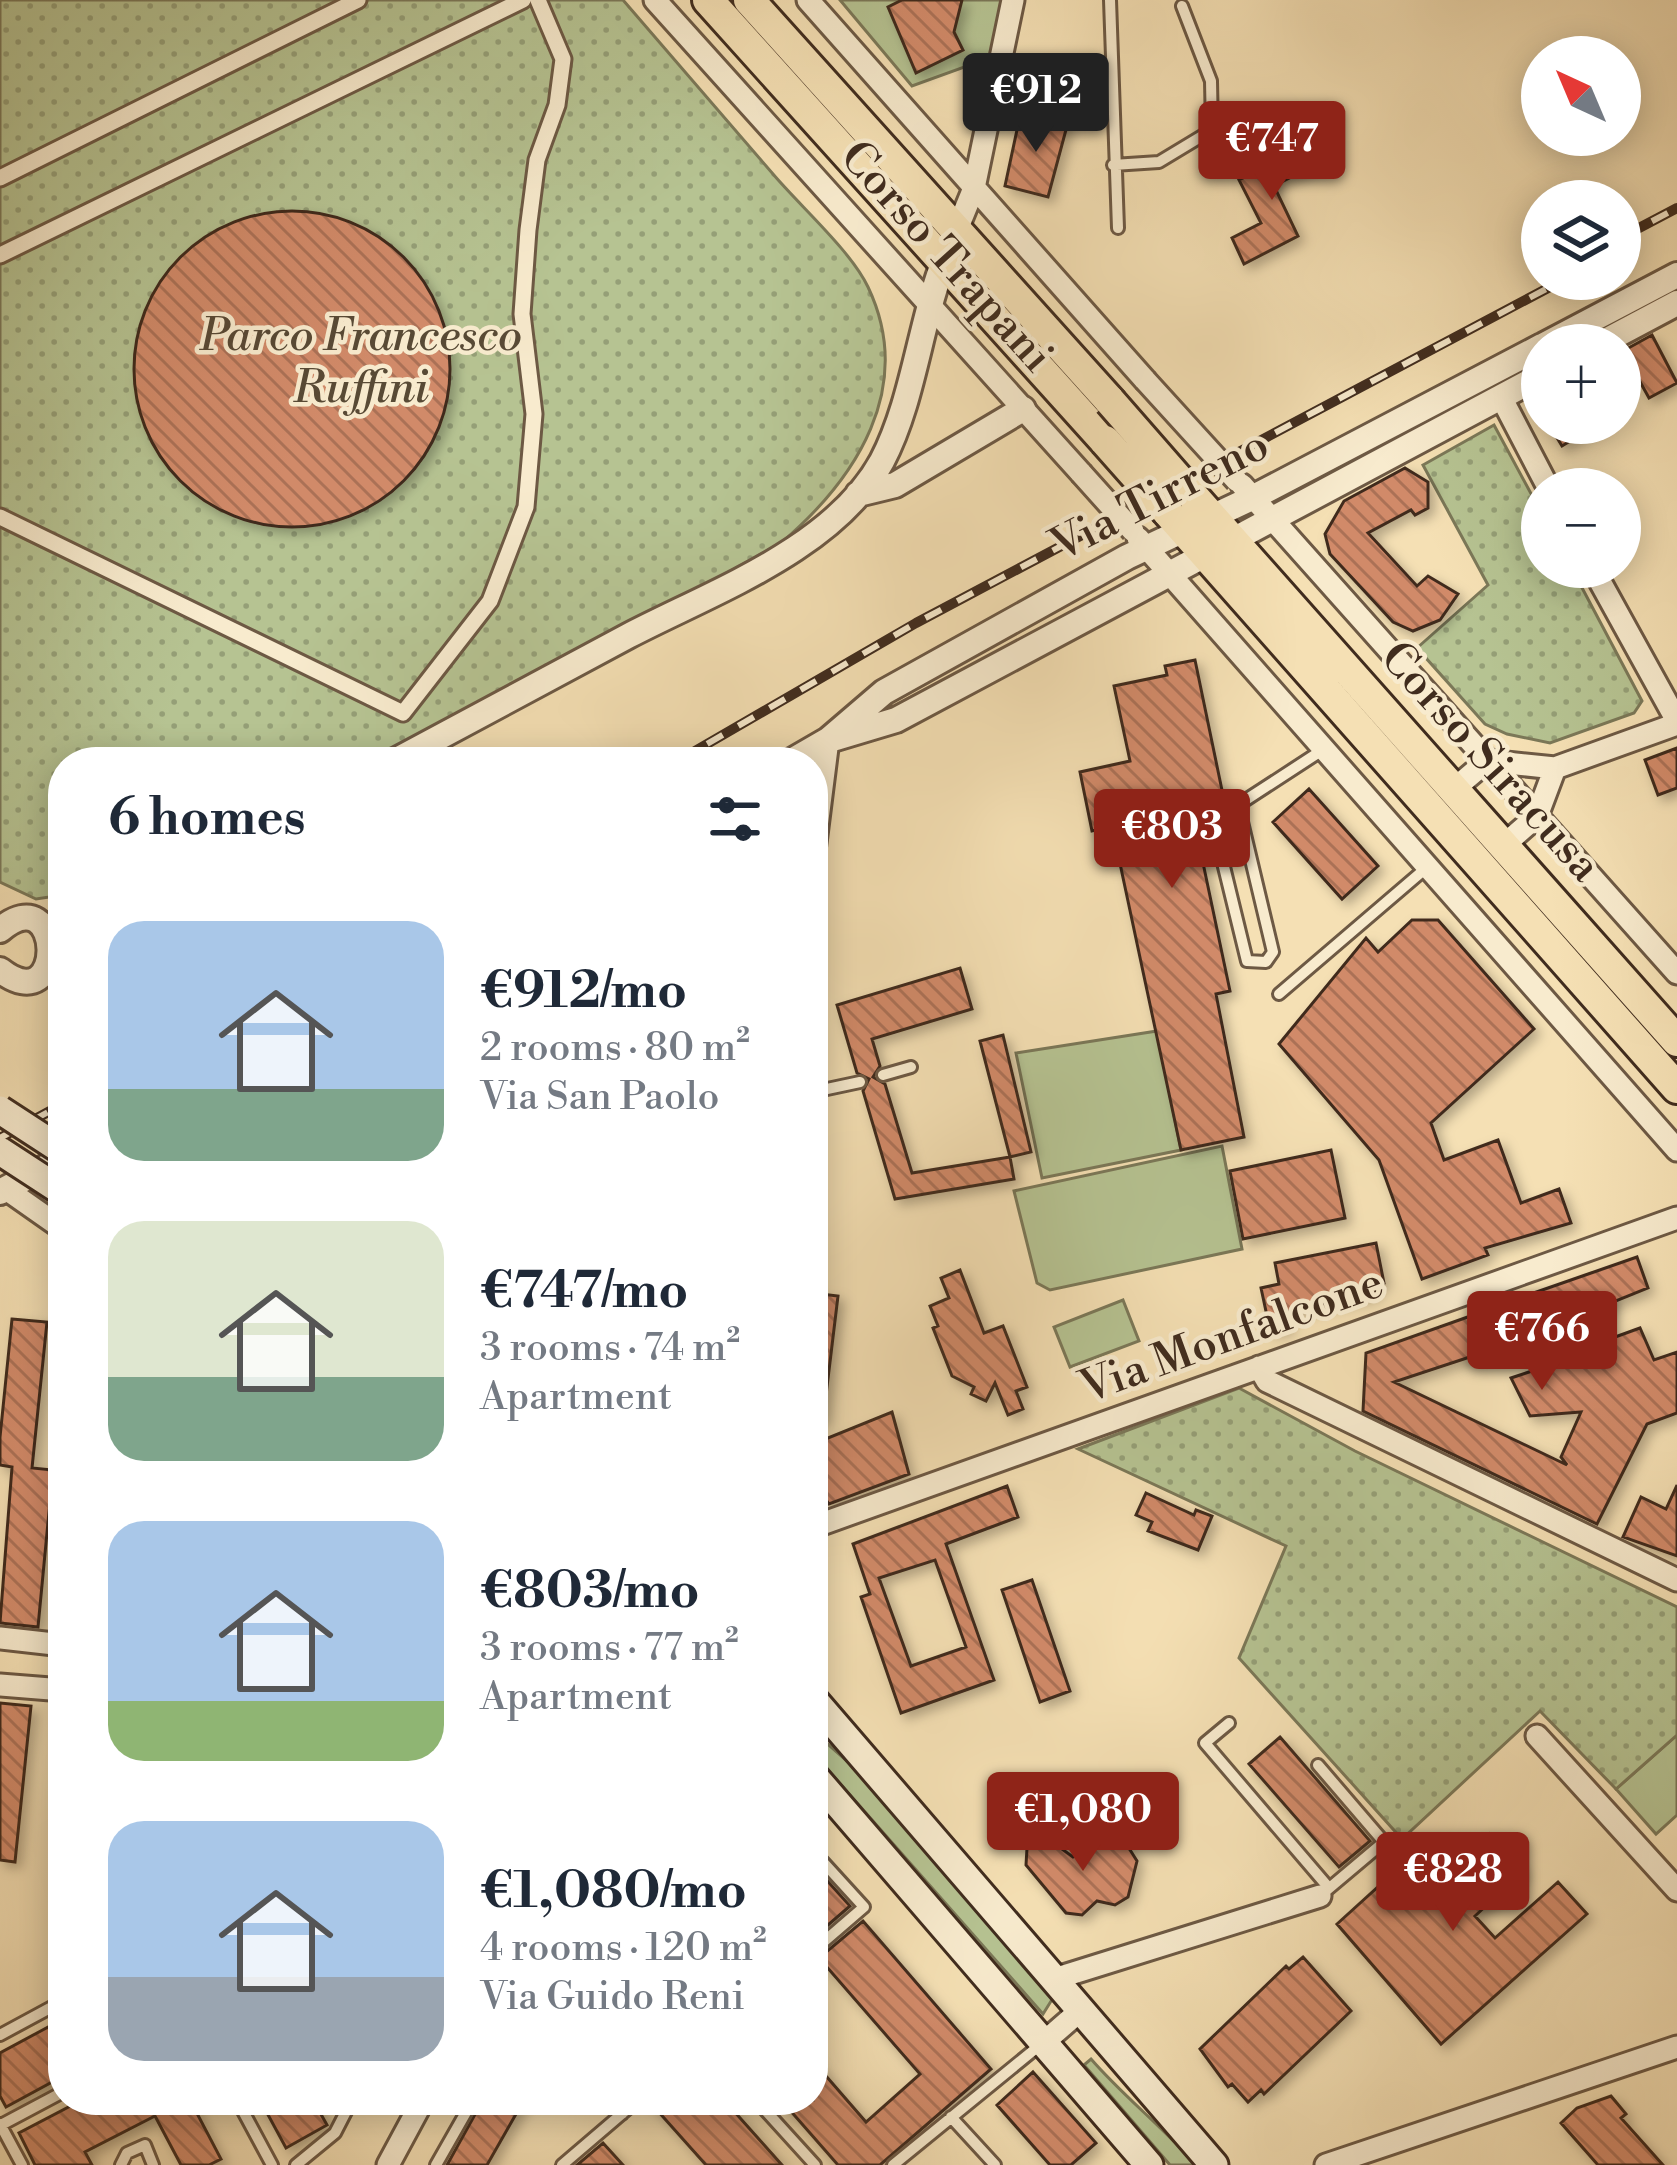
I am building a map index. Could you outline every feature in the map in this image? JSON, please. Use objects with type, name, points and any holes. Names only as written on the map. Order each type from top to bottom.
[{"type":"main road","name":"Corso Trapani","points":[[709,0],[943,263],[1096,408]]},
{"type":"main road","name":"Corso Trapani","points":[[749,0],[956,232],[1096,408],[1221,550]]},
{"type":"main road","name":"Corso Siracusa","points":[[1221,550],[1492,856],[1677,1088]]},
{"type":"main road","name":"Corso Siracusa","points":[[1492,856],[1677,1041]]},
{"type":"main road","points":[[0,1110],[48,1144]]},
{"type":"main road","points":[[0,1151],[48,1182]]},
{"type":"main road","points":[[828,1716],[1214,2165]]},
{"type":"main road","points":[[828,1792],[1149,2165]]},
{"type":"street","points":[[0,178],[358,0]]},
{"type":"street","points":[[0,255],[523,0]]},
{"type":"street","points":[[0,517],[403,713],[490,601],[526,507],[534,414],[522,314],[528,230],[537,160],[557,105],[562,59],[538,0]]},
{"type":"street","name":"Corso Trapani","points":[[655,0],[1140,539],[1167,575]]},
{"type":"street","name":"Corso Trapani","points":[[808,0],[1272,520]]},
{"type":"street","points":[[420,747],[769,561],[812,534],[858,494],[892,438],[926,304],[974,188],[1012,0]]},
{"type":"street","name":"Via Tirreno","points":[[1583,324],[1677,275]]},
{"type":"street","points":[[1638,324],[1677,303]]},
{"type":"street","name":"Via Tirreno","points":[[816,747],[884,692],[1140,539],[1521,356]]},
{"type":"street","name":"Via Tirreno","points":[[828,740],[896,720],[1521,386]]},
{"type":"street","points":[[1501,397],[1538,468]]},
{"type":"street","points":[[858,494],[895,485],[1023,409]]},
{"type":"street","name":"Corso Siracusa","points":[[1272,520],[1677,972]]},
{"type":"street","points":[[1167,575],[1677,1150]]},
{"type":"street","points":[[1442,800],[1487,761],[1556,767],[1677,723],[1603,588]]},
{"type":"street","points":[[827,747],[828,740]]},
{"type":"street","points":[[1492,856],[1537,816],[1556,767]]},
{"type":"street","name":"Corso Siracusa","points":[[1399,839],[1442,800]]},
{"type":"street","name":"Corso Siracusa","points":[[1448,895],[1492,856]]},
{"type":"street","points":[[3,976],[31,979],[48,963]]},
{"type":"street","points":[[48,1163],[3,1191],[48,1220]]},
{"type":"street","name":"Via Monfalcone","points":[[828,1522],[1677,1218]]},
{"type":"street","points":[[1259,1367],[1267,1381],[1677,1580]]},
{"type":"street","points":[[0,1637],[48,1644]]},
{"type":"street","points":[[0,1685],[48,1689]]},
{"type":"street","points":[[1537,1736],[1677,1890]]},
{"type":"street","points":[[1054,1979],[1324,1892]]},
{"type":"street","points":[[1043,2043],[1081,2010]]},
{"type":"street","points":[[1326,2165],[1677,2048]]},
{"type":"street","points":[[388,2165],[415,2115]]},
{"type":"lane","points":[[1110,0],[1118,228]]},
{"type":"lane","points":[[1113,165],[1159,162],[1212,130],[1211,81],[1182,6]]},
{"type":"lane","points":[[1238,805],[1274,952],[1266,962],[1247,961],[1216,834],[1238,805],[1321,751]]},
{"type":"lane","points":[[1279,994],[1425,869]]},
{"type":"lane","points":[[883,1075],[911,1066]]},
{"type":"lane","points":[[828,1089],[860,1082]]},
{"type":"lane","points":[[1229,1723],[1205,1743],[1324,1892],[1384,1842],[1318,1765]]},
{"type":"lane","points":[[828,1867],[864,1907],[828,1938]]},
{"type":"lane","points":[[0,2035],[48,2009]]},
{"type":"lane","points":[[893,2165],[1043,2043]]},
{"type":"lane","points":[[22,2165],[0,2125],[48,2100]]},
{"type":"lane","points":[[245,2115],[272,2165]]},
{"type":"lane","points":[[296,2165],[335,2133],[344,2115]]},
{"type":"lane","points":[[436,2165],[464,2115]]},
{"type":"lane","points":[[562,2165],[621,2115]]},
{"type":"lane","points":[[770,2115],[815,2165]]},
{"type":"lane","points":[[951,2117],[995,2165]]},
{"type":"lane","points":[[121,2165],[127,2152],[145,2145],[153,2165]]},
{"type":"green space","name":"Parco Francesco Ruffini","points":[[0,0],[623,0],[838,244],[868,287],[881,324],[885,361],[871,429],[854,461],[781,543],[493,703],[400,747],[48,747],[48,897],[36,899],[0,882]]},
{"type":"green space","points":[[840,0],[1006,0],[995,56],[912,86]]},
{"type":"green space","points":[[1494,425],[1521,475],[1521,588],[1582,588],[1642,701],[1634,713],[1550,743],[1507,734],[1485,724],[1417,648],[1488,585],[1423,465]]},
{"type":"green space","points":[[1157,1031],[1181,1150],[1042,1178],[1016,1053]]},
{"type":"green space","points":[[1222,1146],[1242,1249],[1050,1290],[1037,1283],[1014,1191]]},
{"type":"green space","points":[[1123,1300],[1139,1341],[1070,1367],[1054,1327]]},
{"type":"green space","points":[[1239,1388],[1355,1451],[1677,1607],[1677,1735],[1616,1789],[1540,1711],[1402,1839],[1239,1658],[1286,1546],[1078,1449]]},
{"type":"green space","points":[[1677,1735],[1677,1815],[1656,1834],[1616,1789]]},
{"type":"green space","points":[[828,1744],[855,1768],[1053,1998],[1043,2014],[828,1770]]},
{"type":"green space","points":[[1091,2059],[1196,2165],[1170,2165],[1084,2065]]},
{"type":"building","points":[[902,0],[962,0],[954,32],[963,50],[916,73],[888,7]]},
{"type":"building","points":[[1062,114],[1060,124],[1067,126],[1048,197],[1005,186],[1020,116],[1034,120]]},
{"type":"building","points":[[1314,141],[1324,160],[1274,186],[1298,236],[1244,264],[1232,238],[1261,223],[1239,180]]},
{"type":"building","points":[[292,211],[352,223],[403,258],[438,309],[450,369],[438,429],[403,480],[352,515],[292,527],[232,515],[181,480],[146,429],[134,369],[146,309],[181,258],[232,223]]},
{"type":"building","points":[[1652,335],[1677,383],[1649,398],[1641,384],[1641,341]]},
{"type":"building","points":[[1405,468],[1428,482],[1428,508],[1415,515],[1411,510],[1368,533],[1417,586],[1428,576],[1458,594],[1440,620],[1413,631],[1393,622],[1330,554],[1325,534],[1344,501]]},
{"type":"building","points":[[1195,660],[1223,795],[1179,804],[1188,846],[1199,844],[1230,991],[1216,994],[1244,1137],[1181,1150],[1112,826],[1092,831],[1080,772],[1130,761],[1114,686],[1167,675],[1165,666]]},
{"type":"building","points":[[1677,748],[1677,788],[1658,795],[1645,760]]},
{"type":"building","points":[[1309,789],[1378,866],[1342,899],[1273,822]]},
{"type":"building","points":[[1412,920],[1438,920],[1534,1029],[1431,1123],[1444,1160],[1498,1140],[1521,1203],[1559,1189],[1571,1223],[1485,1248],[1488,1255],[1422,1279],[1379,1160],[1279,1044],[1366,938],[1378,952]]},
{"type":"building","points":[[960,968],[972,1009],[872,1039],[880,1066],[873,1077],[885,1084],[912,1173],[1010,1157],[1014,1179],[895,1199],[863,1091],[869,1079],[857,1073],[837,1005]]},
{"type":"building","points":[[1003,1035],[1031,1152],[1010,1157],[980,1041]]},
{"type":"building","points":[[1331,1150],[1345,1218],[1243,1239],[1230,1171]]},
{"type":"building","points":[[1376,1243],[1384,1283],[1373,1285],[1375,1293],[1285,1312],[1288,1327],[1270,1330],[1261,1288],[1279,1284],[1275,1263]]},
{"type":"building","points":[[1637,1257],[1648,1288],[1571,1319],[1582,1349],[1640,1328],[1654,1360],[1677,1352],[1677,1413],[1647,1424],[1597,1524],[1363,1411],[1366,1353],[1479,1313],[1494,1349],[1394,1382],[1567,1465],[1561,1457],[1581,1412],[1530,1416],[1511,1378],[1550,1365],[1525,1296]]},
{"type":"building","points":[[960,1270],[984,1333],[1003,1326],[1027,1387],[1016,1391],[1023,1409],[1008,1415],[995,1383],[986,1401],[971,1394],[974,1387],[952,1376],[933,1328],[938,1326],[930,1306],[949,1298],[941,1278]]},
{"type":"building","points":[[828,1295],[838,1296],[828,1379]]},
{"type":"building","points":[[12,1319],[47,1322],[32,1468],[48,1470],[38,1627],[0,1623],[12,1467],[0,1465]]},
{"type":"building","points":[[892,1412],[909,1474],[829,1504],[828,1438]]},
{"type":"building","points":[[1677,1485],[1677,1556],[1623,1537],[1641,1497],[1666,1509]]},
{"type":"building","points":[[1007,1486],[1018,1517],[946,1544],[994,1680],[901,1713],[861,1597],[870,1594],[853,1544]],"holes":[[[935,1560],[966,1647],[911,1666],[879,1578]]]},
{"type":"building","points":[[1146,1493],[1194,1515],[1196,1510],[1212,1516],[1198,1550],[1148,1531],[1152,1522],[1136,1515]]},
{"type":"building","points":[[1032,1580],[1070,1691],[1040,1702],[1002,1590]]},
{"type":"building","points":[[0,1703],[31,1706],[15,1862],[0,1860]]},
{"type":"building","points":[[1280,1737],[1370,1841],[1339,1867],[1249,1764]]},
{"type":"building","points":[[1489,1834],[1523,1872],[1475,1916],[1495,1938],[1558,1882],[1587,1914],[1441,2044],[1337,1924],[1403,1864],[1398,1858],[1411,1846],[1441,1878]]},
{"type":"building","points":[[1044,1836],[1073,1857],[1088,1849],[1127,1845],[1137,1861],[1128,1897],[1115,1905],[1097,1901],[1082,1915],[1066,1913],[1026,1865],[1027,1848]]},
{"type":"building","points":[[828,1882],[850,1906],[828,1925]]},
{"type":"building","points":[[863,1921],[991,2069],[880,2165],[838,2165],[794,2115],[828,2115],[828,2078],[866,2122],[920,2074],[828,1968],[828,1950]]},
{"type":"building","points":[[1303,1957],[1351,2011],[1264,2094],[1261,2090],[1248,2102],[1232,2084],[1228,2087],[1200,2049],[1286,1966],[1289,1969]]},
{"type":"building","points":[[48,2027],[48,2084],[6,2107],[0,2096],[0,2053]]},
{"type":"building","points":[[1033,2072],[1096,2143],[1071,2165],[1050,2165],[997,2105]]},
{"type":"building","points":[[1611,2096],[1626,2114],[1621,2118],[1663,2165],[1598,2165],[1561,2123],[1577,2108]]},
{"type":"building","points":[[53,2115],[198,2115],[221,2159],[209,2165],[181,2165],[155,2116],[85,2152],[92,2165],[35,2165],[19,2133]]},
{"type":"building","points":[[268,2115],[321,2115],[327,2125],[286,2148]]},
{"type":"building","points":[[475,2115],[515,2115],[487,2165],[447,2165]]},
{"type":"building","points":[[661,2115],[737,2115],[782,2165],[706,2165]]},
{"type":"building","points":[[603,2143],[623,2165],[577,2165]]},
{"type":"railway","points":[[1641,227],[1677,208]]},
{"type":"railway","points":[[702,747],[916,623],[1525,300]]},
{"type":"railway","points":[[0,1138],[48,1112]]}]
